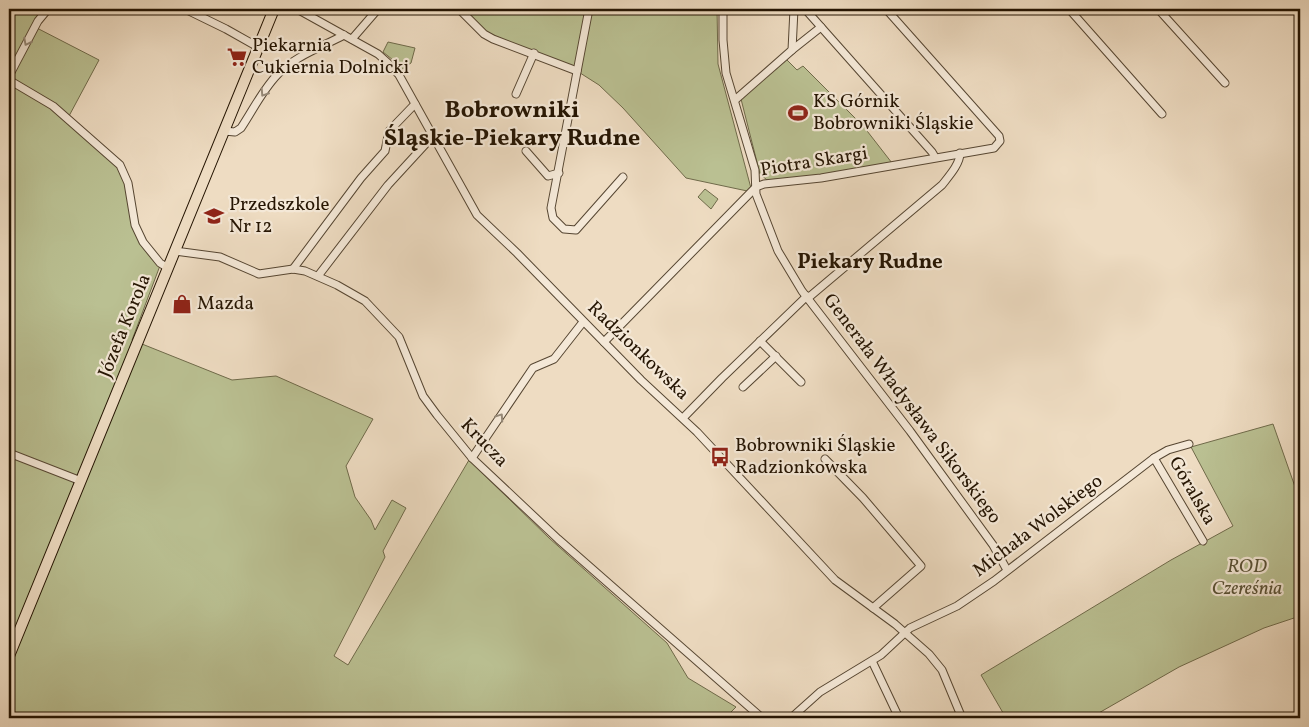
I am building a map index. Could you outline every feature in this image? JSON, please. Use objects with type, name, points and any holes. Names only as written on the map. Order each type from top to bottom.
[{"type":"highway","name":"Józefa Korola","points":[[9,656],[274,9]]},
{"type":"street","points":[[9,76],[38,21],[48,9]]},
{"type":"street","points":[[184,9],[195,11],[258,48]]},
{"type":"street","name":"Radzionkowska","points":[[297,9],[378,54],[388,62],[399,75],[477,215],[641,380],[683,418],[835,580],[905,632],[938,664],[945,676],[962,718]]},
{"type":"street","points":[[352,40],[378,9]]},
{"type":"street","points":[[460,9],[484,34],[577,71]]},
{"type":"street","points":[[590,9],[551,208],[553,218],[564,229],[576,230],[623,177]]},
{"type":"street","name":"Generała Władysława Sikorskiego","points":[[723,9],[726,72],[755,170],[760,205],[778,251],[808,297],[910,430],[941,476],[993,545],[1007,570]]},
{"type":"street","points":[[792,50],[794,9]]},
{"type":"street","points":[[805,9],[932,152],[935,158]]},
{"type":"street","name":"Piotra Skargi","points":[[604,342],[756,187],[764,184],[821,178],[994,148],[1000,141],[999,136],[886,9]]},
{"type":"street","points":[[1069,9],[1162,114]]},
{"type":"street","points":[[1158,9],[1225,84]]},
{"type":"street","points":[[735,100],[821,26]]},
{"type":"street","points":[[224,131],[229,133],[235,132],[241,128],[277,74],[285,67],[344,35]]},
{"type":"street","points":[[516,94],[534,53]]},
{"type":"street","points":[[9,80],[53,106],[120,165],[128,183],[135,225],[143,242],[160,263],[168,268]]},
{"type":"street","points":[[293,269],[361,178],[384,151],[389,131],[415,104]]},
{"type":"street","points":[[318,276],[388,185],[433,136]]},
{"type":"street","points":[[526,151],[548,176],[559,173]]},
{"type":"street","points":[[683,418],[760,341],[808,297],[942,185],[956,165],[961,156],[960,153]]},
{"type":"street","name":"Krucza","points":[[175,251],[184,254],[217,257],[259,274],[293,269],[318,276],[365,301],[396,333],[404,347],[423,396],[472,458],[558,539],[762,718]]},
{"type":"street","points":[[472,458],[532,368],[554,359],[583,322]]},
{"type":"street","points":[[760,341],[801,382]]},
{"type":"street","points":[[743,387],[776,356]]},
{"type":"street","name":"Michała Wolskiego","points":[[791,718],[820,692],[888,650],[905,632],[915,625],[957,606],[1154,458],[1168,450],[1189,444]]},
{"type":"street","points":[[9,453],[81,481]]},
{"type":"street","name":"Góralska","points":[[1154,458],[1203,541]]},
{"type":"street","points":[[825,459],[863,498],[921,566],[873,608]]},
{"type":"street","points":[[872,661],[899,718]]},
{"type":"green space","points":[[9,9],[42,10],[33,26],[99,60],[69,116],[128,176],[134,214],[143,241],[161,263],[132,340],[232,380],[276,376],[373,419],[346,466],[355,497],[371,520],[375,530],[392,500],[406,508],[383,551],[385,557],[334,656],[348,665],[469,460],[549,538],[667,643],[688,678],[736,707],[725,718],[9,718]]},
{"type":"green space","points":[[460,9],[717,9],[718,64],[752,192],[686,178],[623,108],[599,85],[577,71],[486,32]]},
{"type":"green space","points":[[388,42],[415,48],[411,63],[401,70],[383,52]]},
{"type":"green space","name":"KS Górnik Bobrowniki Śląskie","points":[[786,59],[797,70],[803,66],[864,127],[892,163],[821,175],[767,180],[760,174],[741,99]]},
{"type":"green space","points":[[705,189],[718,199],[711,209],[698,197]]},
{"type":"green space","name":"ROD Czereśnia","points":[[1273,424],[1300,501],[1300,616],[1264,628],[1179,667],[1090,718],[1006,718],[981,675],[1171,560],[1233,526],[1191,447]]},
{"type":"place","name":"Piekarnia Cukiernia Dolnicki","points":[[237,57]]},
{"type":"place","name":"KS Górnik Bobrowniki Śląskie","points":[[798,113]]},
{"type":"place","name":"Przedszkole Nr 12","points":[[214,216]]},
{"type":"place","name":"Mazda","points":[[182,304]]},
{"type":"place","name":"Bobrowniki Śląskie Radzionkowska","points":[[720,457]]},
{"type":"district","name":"Bobrowniki Śląskie-Piekary Rudne","points":[[512,125]]},
{"type":"district","name":"Piekary Rudne","points":[[870,262]]}]
